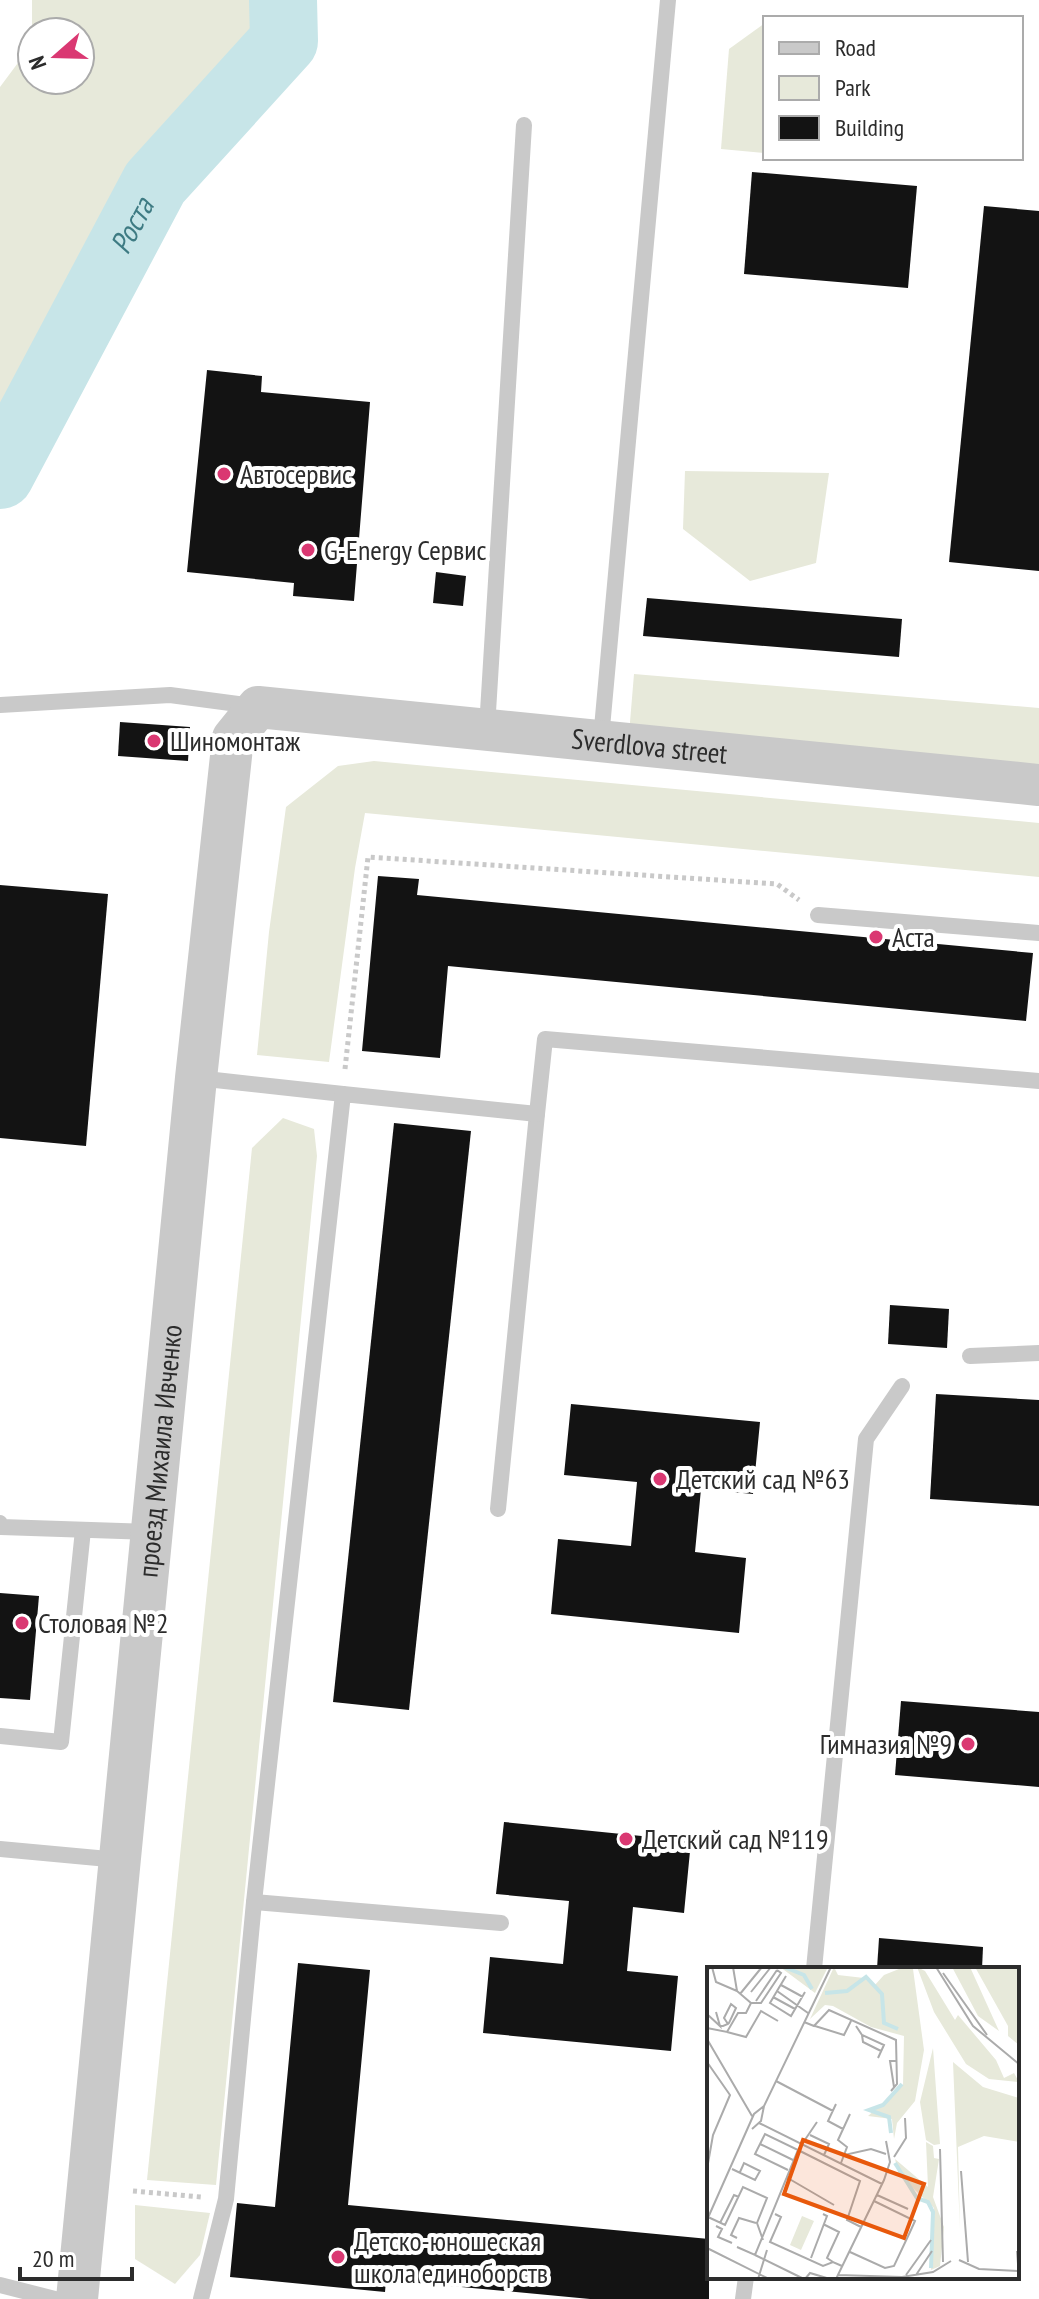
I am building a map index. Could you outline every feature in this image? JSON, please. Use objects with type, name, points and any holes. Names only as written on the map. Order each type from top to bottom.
[{"type":"street","name":"Sverdlova street","points":[[258,707],[1039,785]]},
{"type":"street","name":"проезд Михаила Ивченко","points":[[77,2299],[196,1078],[233,738],[258,707]]},
{"type":"lane","points":[[601,741],[668,0]]},
{"type":"lane","points":[[487,729],[524,125]]},
{"type":"lane","points":[[0,705],[170,695],[258,707]]},
{"type":"lane","points":[[818,915],[1039,933]]},
{"type":"lane","points":[[498,1509],[545,1039],[1039,1081]]},
{"type":"lane","points":[[196,1078],[537,1114]]},
{"type":"lane","points":[[201,2299],[226,2199],[254,1902],[343,1094]]},
{"type":"lane","points":[[970,1356],[1039,1353]]},
{"type":"lane","points":[[814,1967],[866,1439],[902,1386]]},
{"type":"lane","points":[[0,1525],[151,1532]]},
{"type":"lane","points":[[0,1736],[61,1742],[83,1530]]},
{"type":"lane","points":[[0,1849],[121,1860]]},
{"type":"lane","points":[[254,1902],[501,1923]]},
{"type":"lane","points":[[743,2299],[746,2279]]},
{"type":"lane","points":[[0,2285],[55,2299]]},
{"type":"path","points":[[343,1094],[368,857],[777,884],[818,915]]},
{"type":"path","points":[[133,2191],[226,2199]]},
{"type":"green space","points":[[32,0],[264,0],[266,32],[141,182],[0,478],[0,87],[16,66],[16,96],[96,96],[96,16],[32,16]]},
{"type":"green space","points":[[763,24],[763,153],[721,149],[729,49]]},
{"type":"green space","points":[[685,471],[829,473],[816,563],[750,581],[683,529]]},
{"type":"green space","points":[[634,674],[1039,708],[1039,769],[629,734]]},
{"type":"green space","points":[[374,761],[1039,823],[1039,877],[365,813],[329,1062],[257,1055],[286,807],[338,766]]},
{"type":"green space","points":[[283,1118],[314,1129],[317,1156],[216,2185],[147,2180],[252,1148]]},
{"type":"green space","points":[[135,2205],[210,2213],[200,2255],[175,2284],[135,2259]]},
{"type":"building","points":[[752,172],[917,186],[908,288],[744,274]]},
{"type":"building","points":[[984,206],[1039,211],[1039,571],[949,562]]},
{"type":"building","points":[[207,370],[262,376],[261,392],[370,402],[354,601],[293,596],[294,583],[187,572]]},
{"type":"building","points":[[436,572],[466,576],[463,606],[433,603]]},
{"type":"building","points":[[647,598],[902,619],[899,657],[643,636]]},
{"type":"building","name":"Шиномонтаж","points":[[120,722],[190,727],[188,761],[118,756]]},
{"type":"building","points":[[378,876],[419,879],[417,895],[1033,953],[1026,1021],[448,966],[440,1058],[362,1051]]},
{"type":"building","points":[[0,885],[108,894],[86,1146],[0,1138]]},
{"type":"building","points":[[394,1123],[471,1131],[409,1710],[333,1702]]},
{"type":"building","points":[[890,1305],[949,1309],[947,1348],[888,1344]]},
{"type":"building","points":[[936,1394],[1039,1400],[1039,1506],[930,1499]]},
{"type":"building","points":[[571,1404],[760,1422],[753,1494],[701,1489],[695,1552],[746,1558],[739,1633],[551,1614],[558,1539],[631,1546],[637,1482],[564,1475]]},
{"type":"building","points":[[0,1593],[39,1596],[30,1700],[0,1698]]},
{"type":"building","name":"Гимназия №9","points":[[901,1701],[1039,1712],[1039,1787],[895,1775]]},
{"type":"building","points":[[504,1822],[691,1841],[684,1913],[633,1907],[627,1971],[678,1976],[671,2051],[483,2033],[490,1957],[563,1964],[569,1901],[496,1894]]},
{"type":"building","points":[[879,1938],[983,1947],[982,1967],[877,1967]]},
{"type":"building","points":[[298,1963],[370,1970],[348,2205],[707,2239],[709,2299],[590,2299],[386,2280],[385,2292],[230,2277],[237,2203],[275,2207]]},
{"type":"waterway","name":"Роста","points":[[0,475],[155,183],[284,41],[283,0]]},
{"type":"place","name":"Автосервис","points":[[224,474]]},
{"type":"place","name":"G-Energy Сервис","points":[[308,550]]},
{"type":"place","name":"Шиномонтаж","points":[[154,741]]},
{"type":"place","name":"Аста","points":[[876,937]]},
{"type":"place","name":"Детский сад №63","points":[[660,1479]]},
{"type":"place","name":"Столовая №2","points":[[22,1623]]},
{"type":"place","name":"Гимназия №9","points":[[968,1744]]},
{"type":"place","name":"Детский сад №119","points":[[626,1839]]},
{"type":"place","name":"Детско-юношеская школа единоборств","points":[[338,2257]]}]
